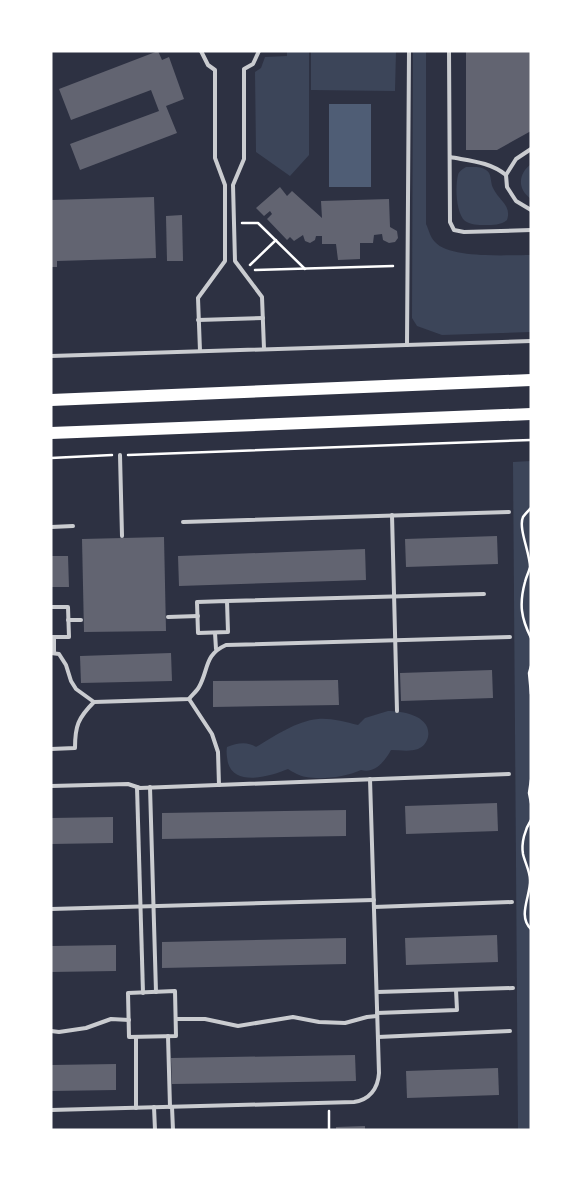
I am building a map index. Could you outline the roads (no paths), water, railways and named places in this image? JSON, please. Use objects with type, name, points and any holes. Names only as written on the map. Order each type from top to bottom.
[{"type":"main road","points":[[51,400],[531,380]]},
{"type":"main road","points":[[51,433],[531,414]]},
{"type":"lane","points":[[200,351],[198,298],[225,261],[225,185],[214,158],[215,70],[208,65],[201,51]]},
{"type":"lane","points":[[259,51],[253,64],[244,70],[244,159],[233,185],[235,261],[262,297],[264,349]]},
{"type":"lane","points":[[407,345],[409,51]]},
{"type":"lane","points":[[449,51],[450,222],[454,230],[464,232],[531,230]]},
{"type":"lane","points":[[531,149],[516,159],[506,175],[507,187],[516,201],[531,210]]},
{"type":"lane","points":[[450,157],[487,164],[497,168],[506,175]]},
{"type":"lane","points":[[198,320],[263,318]]},
{"type":"lane","points":[[51,356],[531,341]]},
{"type":"lane","points":[[120,455],[122,536]]},
{"type":"lane","points":[[183,522],[509,512]]},
{"type":"lane","points":[[392,515],[397,711]]},
{"type":"lane","points":[[51,527],[73,526]]},
{"type":"lane","points":[[227,601],[228,632],[198,633],[197,602],[227,601],[394,596],[484,594]]},
{"type":"lane","points":[[51,608],[68,607],[68,637],[52,637],[52,653],[58,654],[66,665],[71,681],[76,689],[94,702],[189,699],[199,687],[208,662],[216,649],[215,633]]},
{"type":"lane","points":[[168,617],[198,616]]},
{"type":"lane","points":[[68,620],[81,620]]},
{"type":"lane","points":[[216,649],[226,645],[510,637]]},
{"type":"lane","points":[[189,699],[212,734],[218,752],[219,785]]},
{"type":"lane","points":[[51,749],[75,748],[75,731],[78,721],[94,702]]},
{"type":"lane","points":[[51,786],[128,784],[137,787],[150,787],[509,774]]},
{"type":"lane","points":[[51,1110],[362,1101],[370,1096],[379,1080],[370,779]]},
{"type":"lane","points":[[137,787],[143,993]]},
{"type":"lane","points":[[150,787],[156,992]]},
{"type":"lane","points":[[51,909],[374,900]]},
{"type":"lane","points":[[374,907],[512,902]]},
{"type":"lane","points":[[377,992],[513,988]]},
{"type":"lane","points":[[176,1019],[205,1020],[238,1026],[293,1017],[320,1022],[345,1022],[378,1015],[457,1010],[456,990]]},
{"type":"lane","points":[[175,991],[176,1036],[129,1037],[128,993],[156,992],[175,991]]},
{"type":"lane","points":[[51,1031],[59,1032],[86,1028],[111,1020],[129,1020]]},
{"type":"lane","points":[[378,1037],[510,1032]]},
{"type":"lane","points":[[168,1036],[173,1130]]},
{"type":"lane","points":[[136,1037],[136,1108]]},
{"type":"lane","points":[[154,1107],[154,1130]]}]
